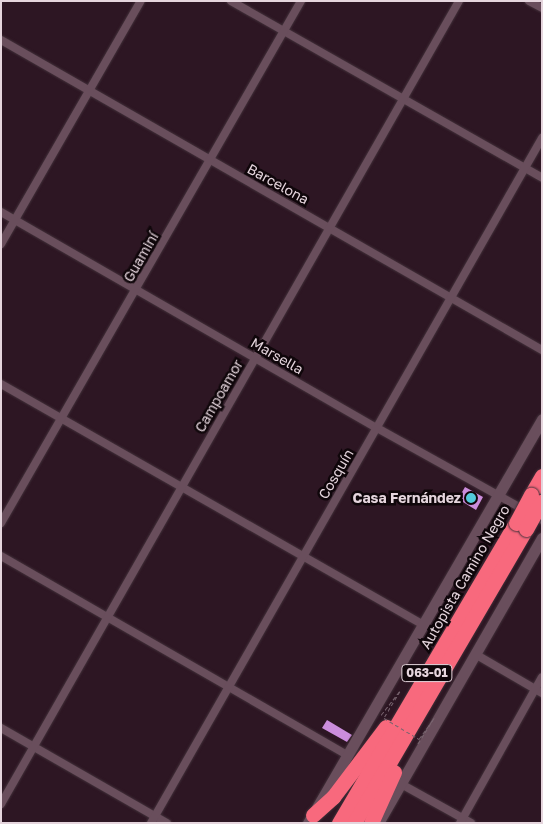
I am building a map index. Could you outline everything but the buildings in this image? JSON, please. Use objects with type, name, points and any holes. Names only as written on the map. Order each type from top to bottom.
[{"type":"highway","name":"Autopista Camino Negro","points":[[339,823],[425,677],[538,500],[542,476]]},
{"type":"highway","name":"Autopista Camino Negro","points":[[354,823],[460,645],[521,526]]},
{"type":"highway","points":[[371,823],[407,744],[460,645]]},
{"type":"highway","points":[[311,819],[333,797],[425,677]]},
{"type":"street","points":[[1,244],[141,1]]},
{"type":"street","points":[[231,1],[542,178]]},
{"type":"street","name":"Guaminí","points":[[1,523],[137,290],[301,1]]},
{"type":"street","name":"Campoamor","points":[[1,804],[459,1]]},
{"type":"street","points":[[529,1],[542,8]]},
{"type":"street","name":"Barcelona","points":[[1,40],[542,350]]},
{"type":"street","name":"Cosquín","points":[[153,819],[542,138]]},
{"type":"street","name":"Marsella","points":[[1,212],[377,428],[542,520]]},
{"type":"street","points":[[1,384],[182,485],[423,625]]},
{"type":"street","points":[[311,819],[542,419]]},
{"type":"street","points":[[378,823],[542,538]]},
{"type":"street","points":[[1,556],[229,685],[348,755]]},
{"type":"street","points":[[475,654],[538,691]]},
{"type":"street","points":[[462,821],[538,691],[542,678]]},
{"type":"street","points":[[1,728],[34,746],[153,819],[167,823]]},
{"type":"street","points":[[401,784],[462,821],[471,823]]},
{"type":"path","points":[[381,716],[400,691],[384,718],[420,739],[434,718],[417,745]]},
{"type":"place","name":"Casa Fernández","points":[[471,498]]}]
